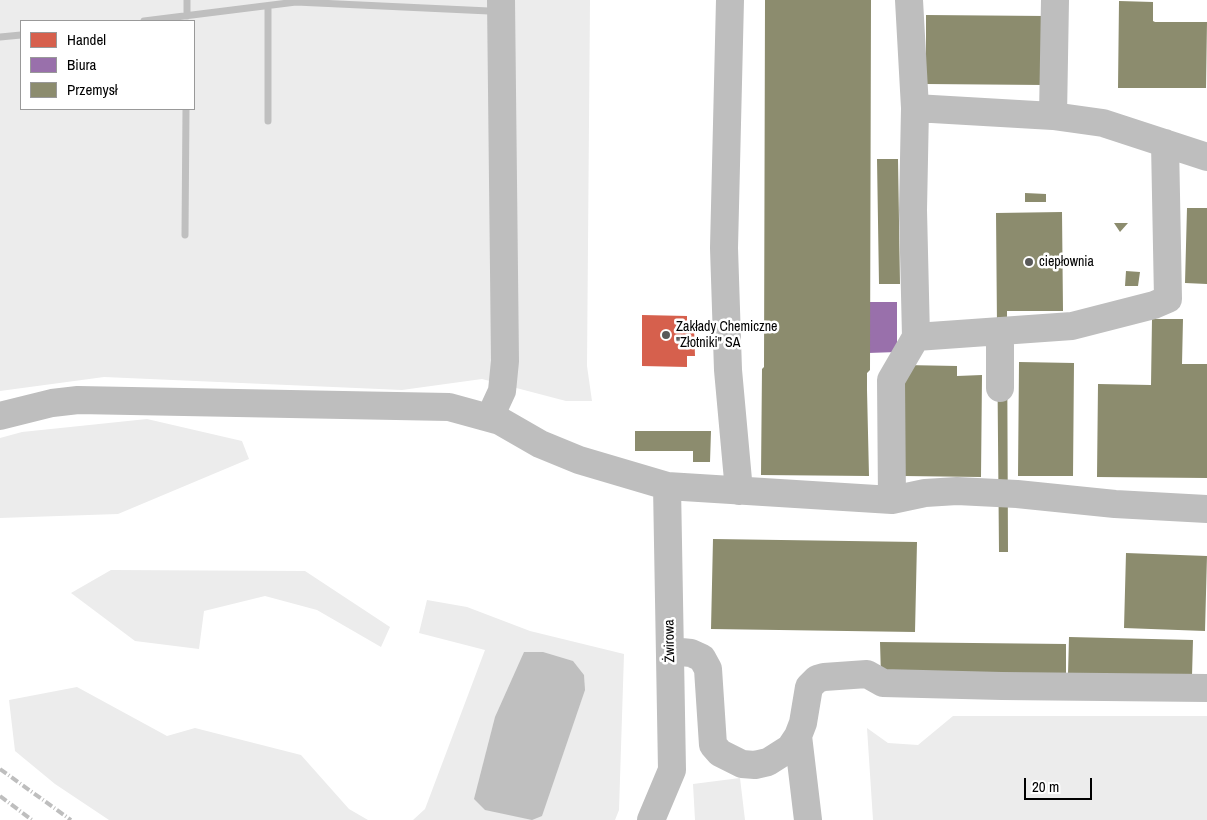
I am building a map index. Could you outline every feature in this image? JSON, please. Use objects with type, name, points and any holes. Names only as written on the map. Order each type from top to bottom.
[{"type":"street","points":[[490,417],[502,391],[505,361],[501,0]]},
{"type":"street","points":[[730,0],[731,45],[726,116],[724,248],[727,330],[738,491]]},
{"type":"street","points":[[892,500],[891,380],[916,337],[913,210],[915,108],[909,0]]},
{"type":"street","points":[[1053,116],[1056,0]]},
{"type":"street","points":[[915,108],[1053,116],[1104,123],[1207,157]]},
{"type":"street","points":[[916,337],[1072,326],[1154,305],[1168,299],[1164,143]]},
{"type":"street","points":[[1000,331],[1000,388]]},
{"type":"street","points":[[0,416],[52,403],[104,399],[449,407],[490,417],[540,444],[579,460],[668,486],[892,500],[926,493],[957,491],[1017,494],[1115,504],[1207,509]]},
{"type":"street","name":"Żwirowa","points":[[651,820],[672,770],[668,486]]},
{"type":"street","points":[[671,652],[691,654],[702,658],[708,669],[713,745],[729,760],[755,765],[768,762],[790,748],[798,736]]},
{"type":"street","points":[[808,820],[798,736],[809,687],[818,679],[867,674],[883,683],[1207,688]]},
{"type":"shaded area","points":[[0,0],[590,0],[587,366],[592,401],[566,401],[482,379],[402,390],[104,377],[0,391]]},
{"type":"shaded area","points":[[147,419],[242,441],[249,459],[118,514],[0,518],[0,438],[22,432]]},
{"type":"shaded area","points":[[111,570],[305,571],[390,627],[381,647],[317,610],[265,596],[204,611],[199,649],[135,641],[71,593]]},
{"type":"shaded area","points":[[427,600],[467,607],[530,631],[624,654],[619,810],[615,820],[413,820],[425,809],[485,650],[419,633]]},
{"type":"shaded area","points":[[524,652],[543,652],[573,661],[584,675],[585,690],[542,816],[532,820],[485,810],[474,799],[495,717]]},
{"type":"shaded area","points":[[77,687],[167,736],[195,728],[301,755],[349,809],[368,820],[109,820],[55,784],[15,751],[9,700]]},
{"type":"shaded area","points":[[953,716],[1207,716],[1207,820],[873,820],[867,728],[888,743],[918,745]]},
{"type":"shaded area","points":[[740,778],[745,820],[695,820],[693,784]]},
{"type":"building: Handel","points":[[642,315],[687,316],[687,327],[694,327],[695,356],[687,356],[687,367],[642,366]]},
{"type":"building: Biura","points":[[869,302],[897,302],[897,352],[868,353]]},
{"type":"building: Przemysł","points":[[765,0],[871,0],[870,370],[867,373],[869,476],[761,475],[762,369],[764,367]]},
{"type":"building: Przemysł","points":[[1119,1],[1153,2],[1153,21],[1155,22],[1207,22],[1206,88],[1118,88]]},
{"type":"building: Przemysł","points":[[926,15],[1046,16],[1045,85],[926,84]]},
{"type":"building: Przemysł","points":[[877,159],[898,159],[900,284],[879,284]]},
{"type":"building: Przemysł","points":[[1025,193],[1046,194],[1046,202],[1025,202]]},
{"type":"building: Przemysł","points":[[1187,208],[1207,208],[1207,284],[1185,283]]},
{"type":"building: Przemysł","name":"ciepłownia","points":[[1062,212],[1063,311],[1007,311],[1008,552],[999,552],[996,213]]},
{"type":"building: Przemysł","points":[[1114,223],[1128,223],[1120,232]]},
{"type":"building: Przemysł","points":[[1126,271],[1140,272],[1138,286],[1125,286]]},
{"type":"building: Przemysł","points":[[1152,319],[1183,319],[1182,364],[1207,364],[1207,478],[1097,477],[1098,384],[1151,385]]},
{"type":"building: Przemysł","points":[[1019,362],[1074,363],[1073,476],[1018,476]]},
{"type":"building: Przemysł","points":[[905,365],[957,366],[957,376],[982,375],[981,477],[904,476]]},
{"type":"building: Przemysł","points":[[635,431],[711,431],[710,462],[693,462],[693,451],[635,451]]},
{"type":"building: Przemysł","points":[[713,539],[917,542],[915,632],[711,629]]},
{"type":"building: Przemysł","points":[[1126,553],[1207,556],[1205,631],[1124,628]]},
{"type":"building: Przemysł","points":[[1069,637],[1193,640],[1192,676],[1068,674]]},
{"type":"building: Przemysł","points":[[880,642],[1066,644],[1066,679],[881,676]]},
{"type":"waterway","points":[[187,0],[187,16]]},
{"type":"waterway","points":[[152,20],[296,2],[489,11]]},
{"type":"waterway","points":[[268,6],[268,121]]},
{"type":"waterway","points":[[0,37],[20,35]]},
{"type":"waterway","points":[[185,235],[186,110]]},
{"type":"railway","points":[[0,769],[71,820]]},
{"type":"railway","points":[[0,796],[32,820]]},
{"type":"place","name":"ciepłownia","points":[[1029,262]]},
{"type":"place","name":"Zakłady Chemiczne \"Złotniki\" SA","points":[[666,335]]}]
